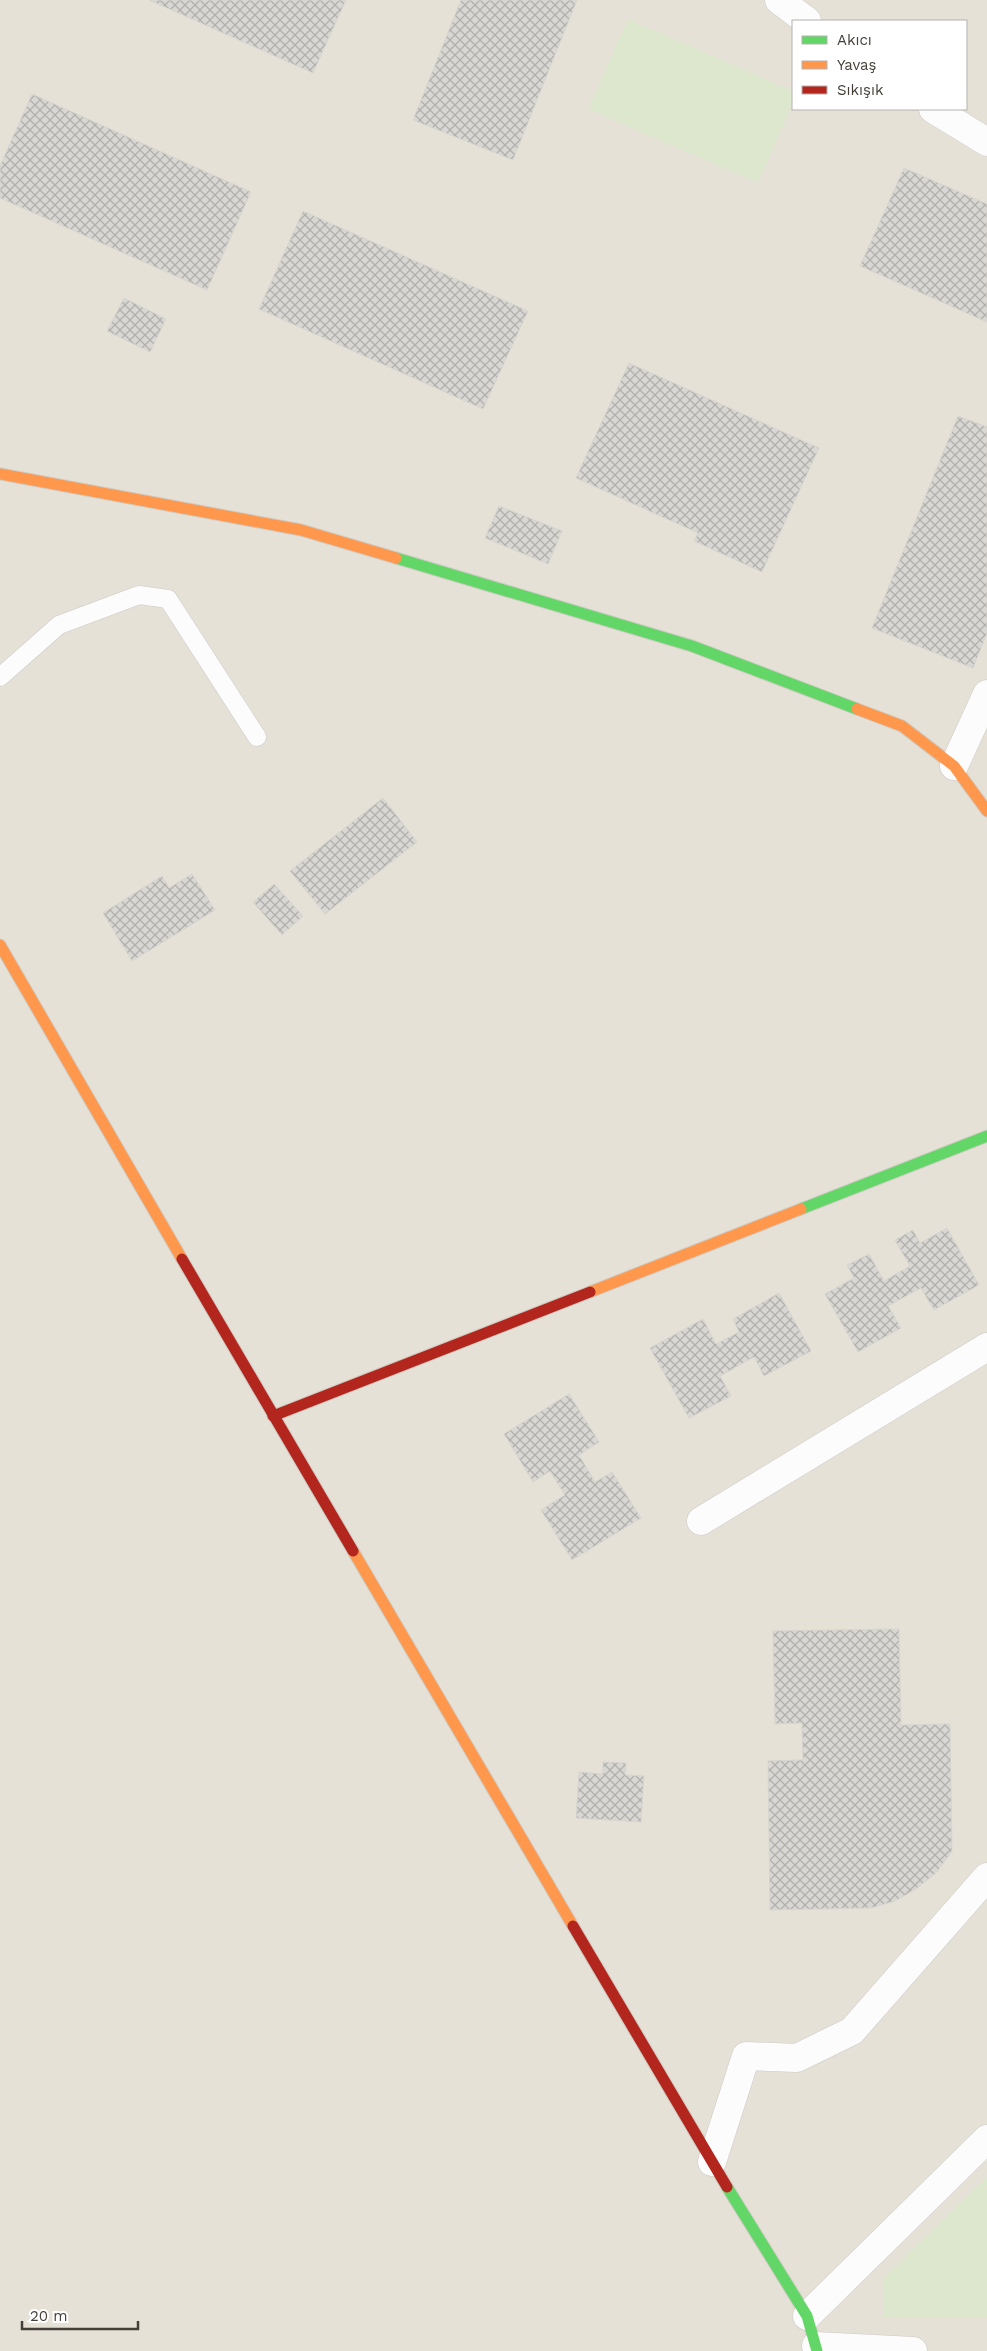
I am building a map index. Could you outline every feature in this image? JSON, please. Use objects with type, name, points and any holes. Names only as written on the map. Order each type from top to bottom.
[{"type":"street","points":[[779,0],[806,20]]},
{"type":"street","points":[[935,110],[987,142]]},
{"type":"street","points":[[0,474],[301,530],[692,646],[902,726],[954,766],[987,810]]},
{"type":"street","points":[[954,766],[987,694]]},
{"type":"street","points":[[0,945],[273,1416],[712,2162],[807,2316],[816,2349],[913,2351]]},
{"type":"street","points":[[273,1416],[987,1136]]},
{"type":"street","points":[[700,1521],[987,1347]]},
{"type":"street","points":[[712,2162],[746,2056],[797,2058],[852,2031],[987,1877]]},
{"type":"street","points":[[807,2316],[987,2139]]},
{"type":"lane","points":[[0,677],[60,625],[139,595],[168,599],[257,737]]},
{"type":"shaded area","points":[[0,0],[987,0],[987,2351],[0,2351]]},
{"type":"green space","points":[[628,19],[792,91],[792,105],[758,183],[588,109]]},
{"type":"green space","points":[[987,2177],[987,2318],[884,2318],[883,2278]]},
{"type":"building","points":[[149,0],[346,0],[313,73]]},
{"type":"building","points":[[461,0],[577,0],[513,160],[413,120]]},
{"type":"building","points":[[32,94],[251,192],[207,290],[0,198],[0,166]]},
{"type":"building","points":[[904,168],[987,204],[987,322],[860,266]]},
{"type":"building","points":[[303,211],[528,311],[483,409],[259,309]]},
{"type":"building","points":[[124,298],[166,319],[150,352],[107,331]]},
{"type":"building","points":[[629,363],[819,448],[762,572],[694,541],[698,533],[576,478]]},
{"type":"building","points":[[958,416],[987,427],[987,633],[973,668],[872,628]]},
{"type":"building","points":[[499,506],[562,531],[548,564],[485,538]]},
{"type":"building","points":[[383,798],[417,842],[325,914],[290,871]]},
{"type":"building","points":[[192,874],[215,910],[132,961],[103,913],[162,876],[169,888]]},
{"type":"building","points":[[274,884],[303,916],[282,935],[253,902]]},
{"type":"building","points":[[947,1228],[979,1285],[934,1310],[921,1288],[888,1306],[901,1328],[858,1352],[825,1294],[854,1278],[847,1265],[869,1254],[884,1281],[910,1266],[895,1240],[913,1230],[920,1243]]},
{"type":"building","points":[[779,1293],[811,1351],[764,1376],[754,1357],[720,1376],[731,1396],[689,1418],[650,1348],[703,1319],[716,1344],[739,1332],[733,1319]]},
{"type":"building","points":[[569,1394],[599,1442],[579,1455],[595,1482],[612,1472],[641,1518],[572,1560],[541,1510],[565,1495],[550,1471],[533,1482],[504,1434]]},
{"type":"building","points":[[899,1629],[901,1725],[950,1724],[952,1851],[937,1872],[916,1889],[895,1901],[871,1908],[770,1910],[768,1761],[803,1760],[802,1723],[775,1724],[773,1631]]},
{"type":"building","points":[[603,1762],[626,1763],[625,1775],[644,1776],[641,1822],[576,1818],[579,1772],[603,1774]]},
{"type":"traffic: fast","points":[[396,558],[692,646],[857,709]]},
{"type":"traffic: fast","points":[[801,1209],[987,1136]]},
{"type":"traffic: fast","points":[[727,2187],[807,2316],[817,2351]]},
{"type":"traffic: slow","points":[[0,474],[301,530],[396,558]]},
{"type":"traffic: slow","points":[[857,709],[902,726],[954,766],[987,811]]},
{"type":"traffic: slow","points":[[0,945],[182,1259]]},
{"type":"traffic: slow","points":[[590,1292],[801,1209]]},
{"type":"traffic: slow","points":[[353,1551],[573,1926]]},
{"type":"traffic: jam","points":[[182,1259],[353,1551]]},
{"type":"traffic: jam","points":[[273,1416],[590,1292]]},
{"type":"traffic: jam","points":[[573,1926],[727,2187]]}]
